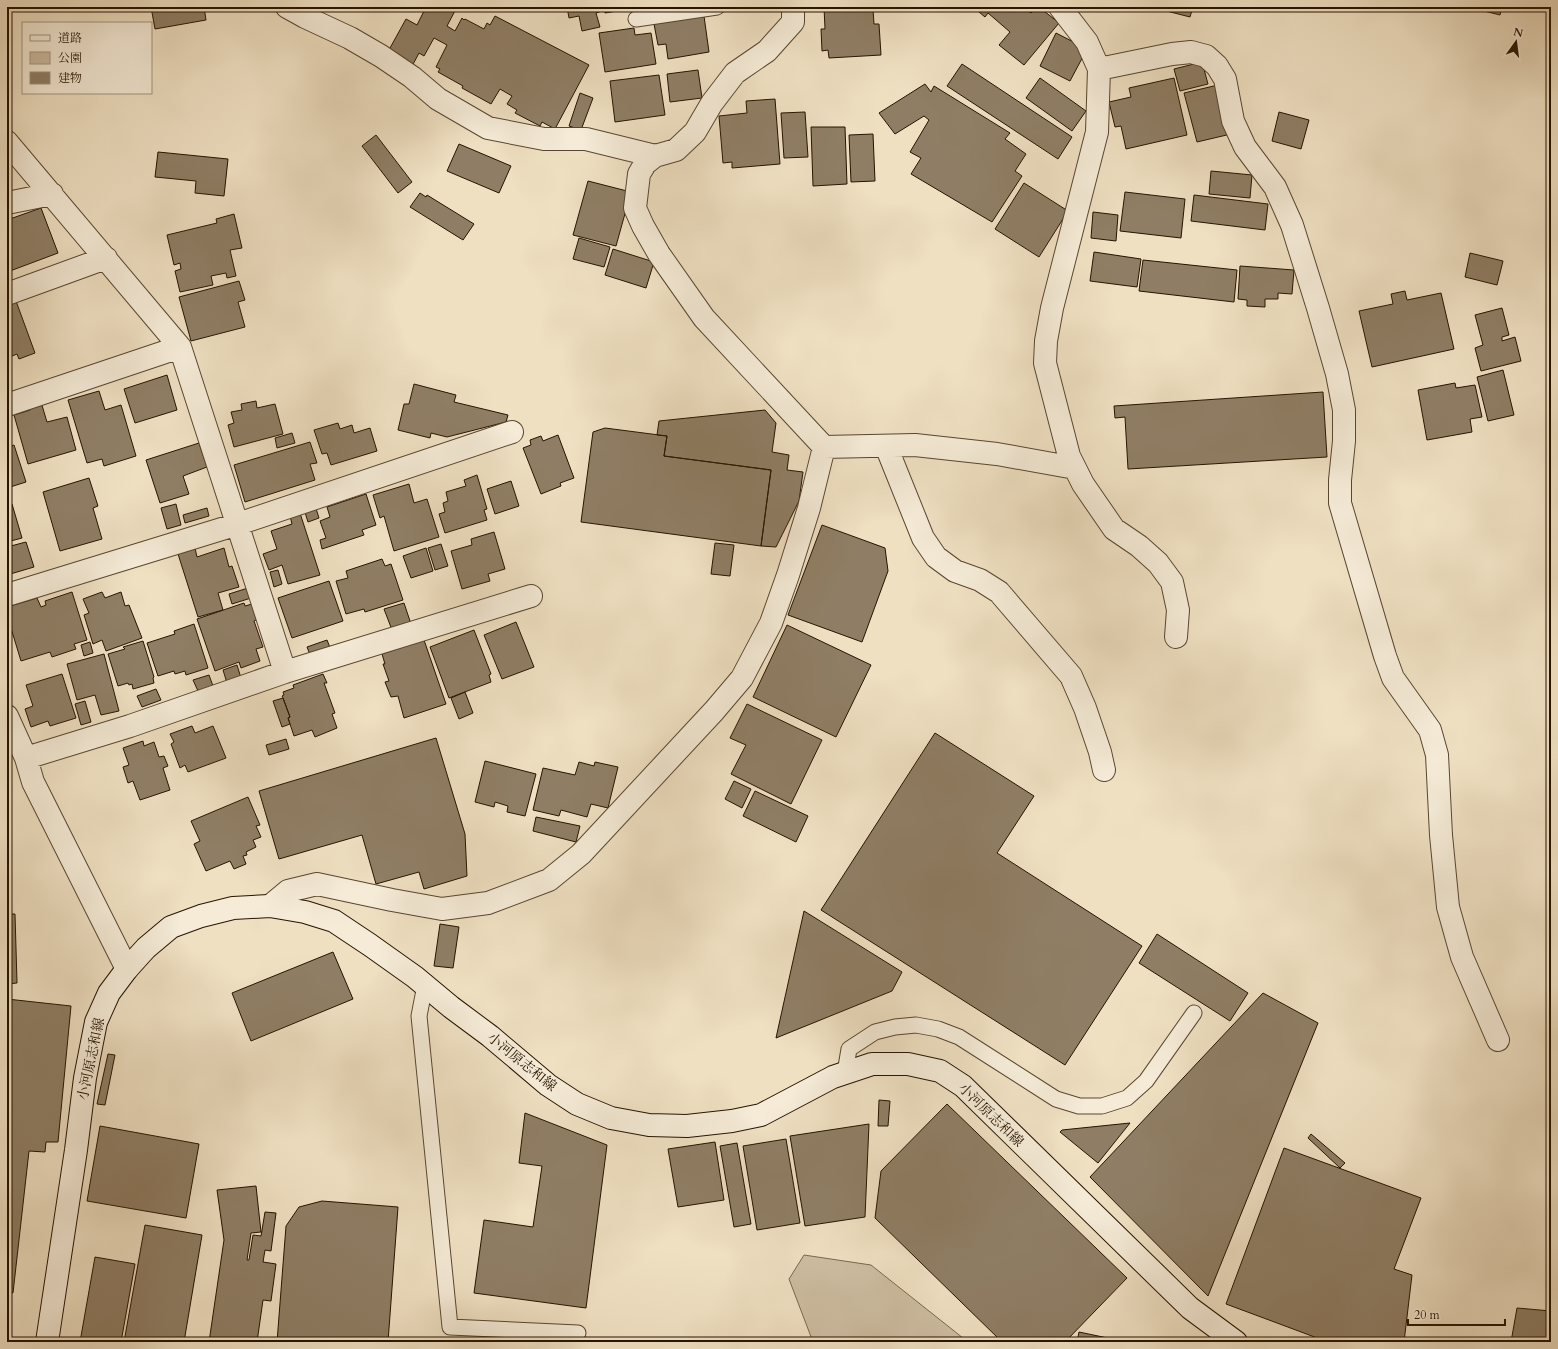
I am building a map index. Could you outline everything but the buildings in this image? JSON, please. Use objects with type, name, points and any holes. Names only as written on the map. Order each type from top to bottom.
[{"type":"street","points":[[287,7],[350,38],[382,56],[412,77],[438,99],[488,128],[544,138],[586,140],[655,156]]},
{"type":"street","points":[[793,7],[793,22],[767,51],[735,73],[712,104],[695,132],[676,150],[655,156],[645,164],[640,174],[635,208],[643,226],[659,254],[704,318],[824,447],[915,445],[996,454],[1075,468]]},
{"type":"street","points":[[1060,7],[1087,42],[1098,69],[1097,132],[1054,301],[1046,340],[1045,362],[1069,456],[1087,490],[1114,529],[1138,546],[1158,563],[1172,582],[1178,610],[1176,637]]},
{"type":"street","points":[[1098,69],[1172,54],[1191,52],[1206,56],[1217,66],[1225,79],[1233,121],[1245,147],[1275,187],[1292,225],[1337,374],[1344,410],[1344,441],[1340,480],[1340,503],[1385,656],[1393,678],[1430,730],[1437,755],[1440,835],[1448,907],[1462,957],[1498,1040]]},
{"type":"street","points":[[7,142],[180,346],[285,672]]},
{"type":"street","points":[[7,203],[52,194]]},
{"type":"street","points":[[7,294],[106,258]]},
{"type":"street","points":[[7,405],[180,346]]},
{"type":"street","points":[[7,594],[238,524],[512,432]]},
{"type":"street","points":[[886,446],[923,538],[936,556],[955,571],[980,580],[999,592],[1071,676],[1100,752],[1104,770]]},
{"type":"street","points":[[270,906],[288,891],[317,884],[442,909],[488,903],[549,880],[581,854],[714,711],[742,678],[771,623],[809,508],[824,447]]},
{"type":"street","points":[[26,758],[130,726],[285,672],[531,596]]},
{"type":"street","points":[[7,716],[26,758],[33,782],[127,969]]},
{"type":"street","name":"小河原志和線","points":[[47,1342],[76,1150],[84,1078],[96,1022],[109,993],[127,969],[146,948],[171,927],[201,916],[233,908],[270,906],[305,912],[334,921],[425,985],[452,1008],[490,1036],[548,1085],[577,1104],[611,1118],[648,1125],[687,1126],[732,1121],[761,1115],[833,1077],[872,1064],[908,1064],[940,1071],[964,1086],[1190,1308],[1236,1342]]},
{"type":"lane","points":[[636,19],[717,7]]},
{"type":"lane","points":[[425,985],[419,1016],[450,1327],[578,1333]]},
{"type":"lane","points":[[845,1074],[849,1049],[875,1032],[895,1027],[916,1026],[938,1029],[959,1037],[1056,1099],[1079,1106],[1102,1106],[1127,1098],[1146,1080],[1194,1013]]},
{"type":"green space","points":[[804,1255],[871,1265],[968,1342],[813,1342],[789,1279]]}]
